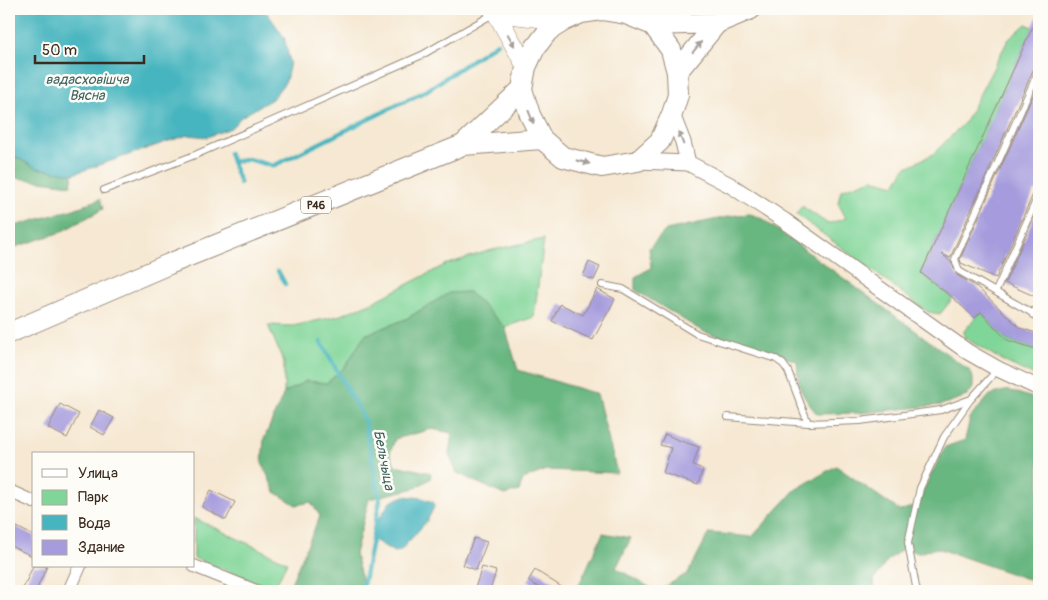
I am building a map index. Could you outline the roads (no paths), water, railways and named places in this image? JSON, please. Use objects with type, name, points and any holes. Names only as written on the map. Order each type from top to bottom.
[{"type":"main road","points":[[653,25],[671,50],[678,72],[678,95],[660,140],[638,161],[602,167],[562,157],[542,139],[530,115],[522,89],[526,67],[534,48],[548,31],[582,13],[602,10],[626,14],[653,25],[717,23],[751,9]]},
{"type":"main road","points":[[494,11],[564,21]]},
{"type":"main road","points":[[494,11],[526,67]]},
{"type":"main road","points":[[678,72],[717,23]]},
{"type":"main road","name":"Р46","points":[[463,146],[522,89]]},
{"type":"main road","name":"Р46","points":[[9,333],[169,264],[463,146],[542,139]]},
{"type":"street","points":[[672,114],[683,142],[688,163]]},
{"type":"street","points":[[638,161],[688,163],[730,186],[785,221],[968,352],[998,369],[1039,388]]},
{"type":"street","points":[[9,491],[32,501]]},
{"type":"street","points":[[195,566],[256,591]]},
{"type":"street","points":[[69,591],[79,568]]},
{"type":"lane","points":[[104,190],[195,154],[422,55],[494,11]]},
{"type":"lane","points":[[1039,70],[955,259],[959,271],[1036,316],[1039,302]]},
{"type":"lane","points":[[996,291],[1039,194]]},
{"type":"lane","points":[[602,285],[624,288],[698,334],[776,359],[788,370],[808,423]]},
{"type":"lane","points":[[918,591],[908,543],[920,488],[944,437],[971,399],[998,369]]},
{"type":"lane","points":[[728,418],[808,423],[860,421],[941,410],[971,399]]},
{"type":"water","name":"вадасховішча Вясна","points":[[9,9],[260,9],[268,14],[284,37],[290,62],[286,81],[272,99],[241,117],[231,128],[207,137],[188,135],[73,174],[37,168],[9,154]]},
{"type":"water","points":[[404,496],[422,498],[433,502],[434,507],[427,521],[400,551],[394,552],[371,538],[373,528],[390,502]]},
{"type":"waterway","points":[[232,162],[248,159],[273,166],[426,91],[497,43]]},
{"type":"waterway","name":"Бельчыца","points":[[229,153],[240,183]]},
{"type":"waterway","name":"Бельчыца","points":[[278,271],[285,284]]},
{"type":"waterway","name":"Бельчыца","points":[[321,342],[364,419],[380,500],[362,591]]}]
